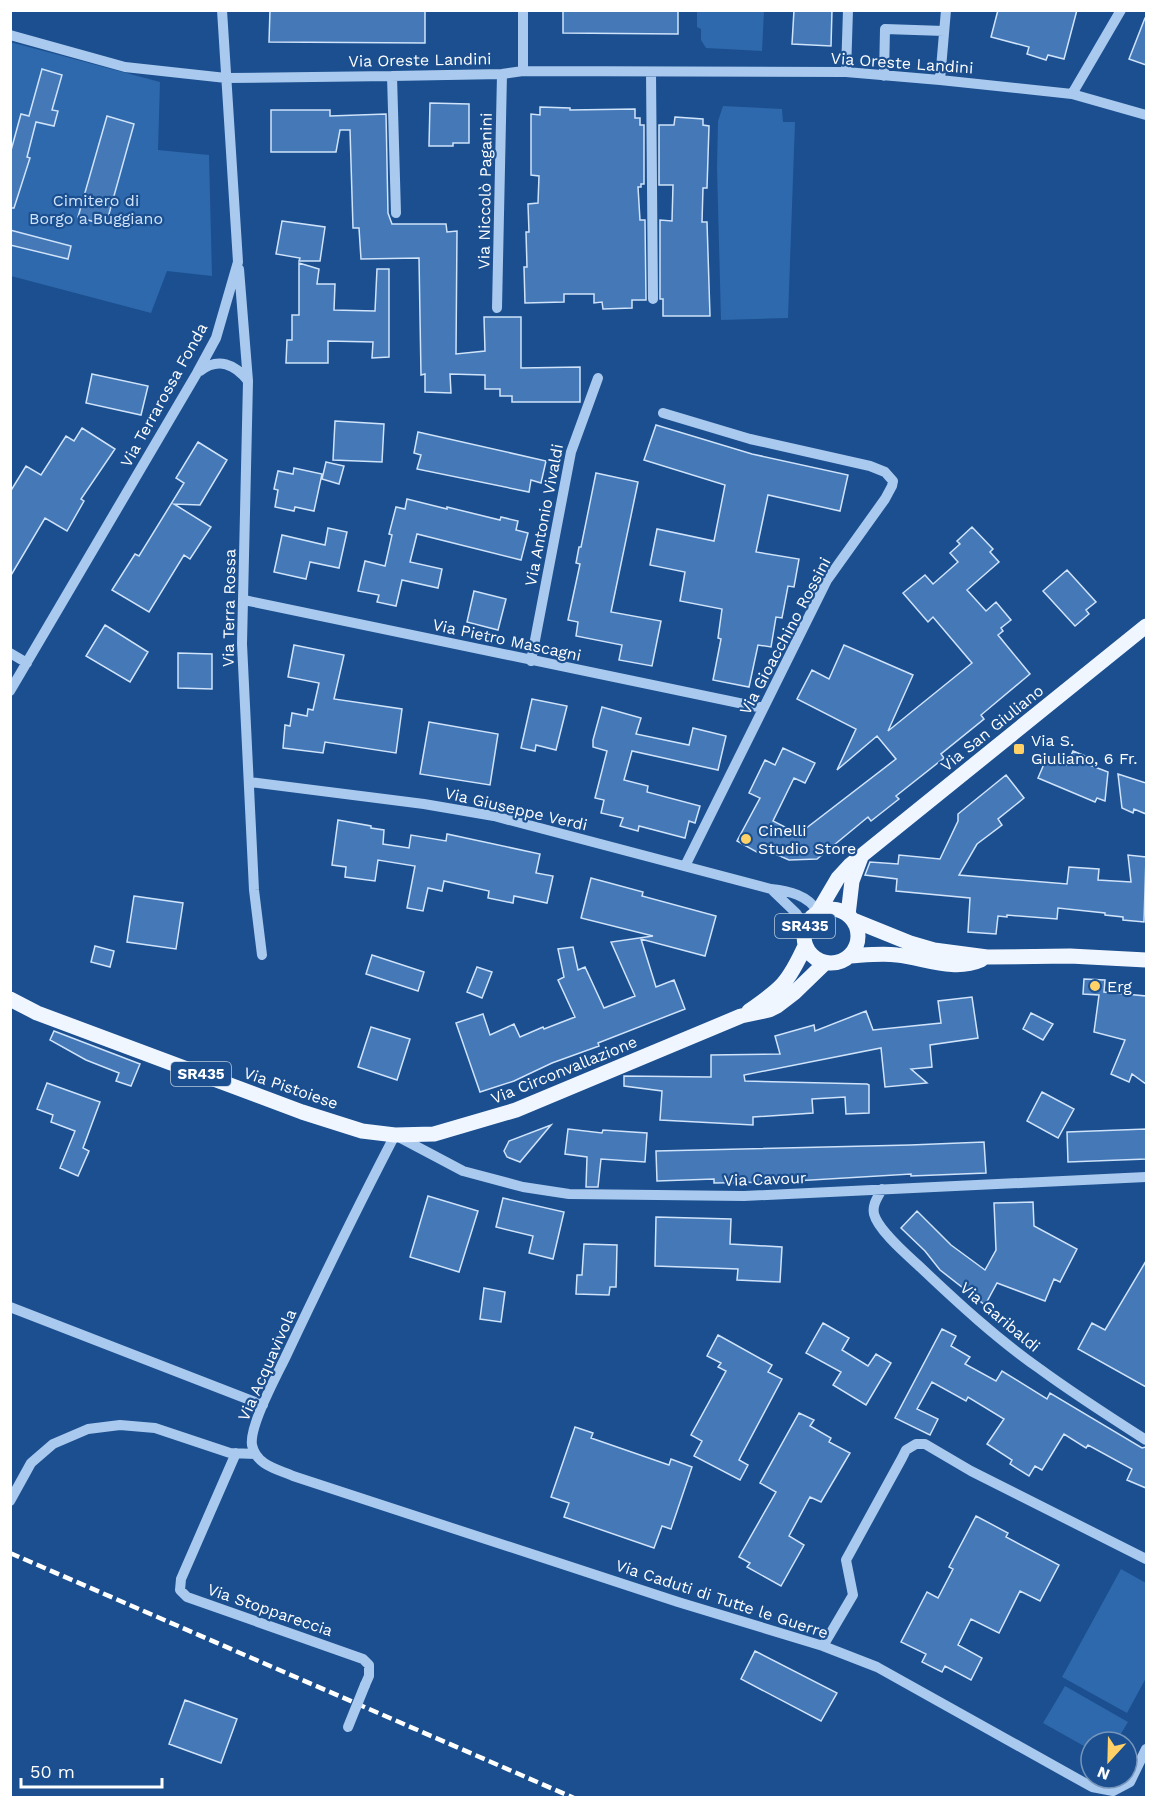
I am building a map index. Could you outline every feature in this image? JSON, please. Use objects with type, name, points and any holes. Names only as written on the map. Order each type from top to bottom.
[{"type":"main road","name":"Via San Giuliano","points":[[818,912],[846,869],[1146,626]]},
{"type":"main road","points":[[851,917],[852,881],[861,857]]},
{"type":"main road","name":"Via Circonvallazione","points":[[818,912],[837,909],[851,917],[928,948],[987,957],[1070,956],[1146,960]]},
{"type":"main road","name":"SR435","points":[[805,927],[810,918],[818,912]]},
{"type":"main road","name":"SR435","points":[[850,956],[858,941],[858,930],[851,917]]},
{"type":"main road","name":"Via Circonvallazione","points":[[395,1135],[434,1134],[516,1110],[741,1016],[768,999],[784,984],[805,946],[805,927]]},
{"type":"main road","name":"SR435","points":[[805,946],[815,959],[825,963]]},
{"type":"main road","name":"Via Circonvallazione","points":[[741,1016],[777,1006],[825,963],[839,962],[850,956],[891,954],[960,965],[974,963],[987,957]]},
{"type":"main road","name":"Via Pistoiese","points":[[10,999],[37,1013],[303,1112],[362,1131],[395,1135]]},
{"type":"street","name":"Via Terrarossa Fonda","points":[[10,692],[216,338],[238,262],[222,10]]},
{"type":"street","points":[[522,71],[523,10]]},
{"type":"street","points":[[846,72],[849,10]]},
{"type":"street","points":[[940,80],[945,10]]},
{"type":"street","points":[[1072,94],[1121,10]]},
{"type":"street","points":[[884,76],[885,29],[944,31]]},
{"type":"street","name":"Via Oreste Landini","points":[[10,35],[125,67],[226,78],[502,74],[522,71],[846,72],[1072,94],[1146,115]]},
{"type":"street","points":[[651,72],[653,299]]},
{"type":"street","name":"Via Niccolò Paganini","points":[[497,308],[502,74]]},
{"type":"street","points":[[392,76],[396,213]]},
{"type":"street","name":"Via Terra Rossa","points":[[238,262],[248,381],[242,644],[254,890],[262,955]]},
{"type":"street","points":[[197,373],[206,366],[220,363],[235,367],[248,381]]},
{"type":"street","name":"Via Antonio Vivaldi","points":[[531,661],[571,453],[598,378]]},
{"type":"street","name":"Via Gioacchino Rossini","points":[[663,414],[750,439],[870,466],[885,472],[893,480],[885,499],[833,571],[685,866]]},
{"type":"street","name":"Via Pietro Mascagni","points":[[244,600],[763,708]]},
{"type":"street","points":[[10,653],[27,663]]},
{"type":"street","name":"Via Giuseppe Verdi","points":[[250,782],[473,812],[510,820],[799,895],[810,902],[818,912]]},
{"type":"street","name":"Via Giuseppe Verdi","points":[[771,889],[796,913],[805,927]]},
{"type":"street","name":"Via Cavour","points":[[395,1135],[463,1171],[523,1187],[569,1194],[744,1196],[1146,1177]]},
{"type":"street","name":"Via Acquavivola","points":[[255,1454],[253,1434],[263,1405],[342,1236],[395,1135]]},
{"type":"street","name":"Via Garibaldi","points":[[882,1189],[874,1202],[874,1214],[878,1223],[927,1274],[1008,1345],[1038,1368],[1146,1440]]},
{"type":"street","points":[[10,1307],[263,1405]]},
{"type":"street","points":[[10,1501],[31,1463],[53,1444],[88,1428],[120,1425],[155,1428],[230,1453],[255,1454]]},
{"type":"street","points":[[823,1646],[853,1595],[846,1560],[906,1450],[915,1444],[925,1444],[971,1471],[1146,1559]]},
{"type":"street","name":"Via Stoppareccia","points":[[236,1453],[181,1579],[180,1590],[187,1597],[363,1659],[369,1665],[369,1676],[348,1727]]},
{"type":"street","name":"Via Caduti di Tutte le Guerre","points":[[255,1454],[267,1465],[293,1476],[667,1598],[823,1646],[877,1667],[1092,1787],[1114,1794],[1130,1782],[1146,1749]]},
{"type":"green space","points":[[697,11],[764,11],[762,51],[706,48],[701,40],[701,29],[697,27]]},
{"type":"green space","name":"Cimitero di Borgo a Buggiano","points":[[10,42],[160,82],[158,150],[209,155],[212,276],[167,271],[151,313],[11,276]]},
{"type":"green space","points":[[723,106],[782,109],[783,122],[795,122],[788,318],[721,320],[717,168],[718,121]]},
{"type":"green space","points":[[1121,1569],[1146,1583],[1146,1678],[1127,1713],[1062,1677]]},
{"type":"green space","points":[[1065,1686],[1128,1722],[1123,1730],[1079,1730],[1079,1743],[1043,1723]]},
{"type":"building","points":[[270,10],[425,10],[425,43],[269,42]]},
{"type":"building","points":[[563,10],[678,10],[678,34],[563,33]]},
{"type":"building","points":[[794,10],[832,10],[831,46],[792,44]]},
{"type":"building","points":[[998,10],[1077,10],[1064,59],[1048,55],[1046,60],[1027,54],[1029,47],[991,37]]},
{"type":"building","points":[[1146,18],[1146,65],[1129,59]]},
{"type":"building","points":[[42,69],[62,75],[52,110],[58,111],[54,126],[36,122],[27,157],[30,158],[14,208],[10,208],[10,154],[21,114],[29,116]]},
{"type":"building","points":[[430,103],[469,104],[469,143],[429,146]]},
{"type":"building","points":[[540,107],[570,108],[570,110],[635,109],[635,118],[640,118],[640,125],[644,125],[644,184],[638,187],[640,220],[645,220],[646,300],[632,300],[632,308],[603,309],[602,302],[594,303],[594,294],[564,294],[564,302],[525,303],[524,267],[527,267],[528,204],[538,203],[539,176],[531,175],[531,114],[540,115]]},
{"type":"building","points":[[271,110],[330,110],[330,116],[386,114],[388,213],[392,224],[446,224],[447,232],[457,231],[456,354],[485,351],[484,317],[521,317],[521,368],[580,367],[580,402],[512,402],[512,396],[500,396],[500,389],[485,389],[485,375],[450,374],[451,393],[425,392],[425,374],[421,375],[419,258],[361,259],[359,228],[353,228],[350,130],[340,130],[336,152],[271,152]]},
{"type":"building","points":[[107,116],[134,124],[107,221],[99,219],[98,223],[78,217]]},
{"type":"building","points":[[675,117],[703,119],[703,125],[709,126],[707,188],[703,188],[702,222],[707,222],[710,316],[663,316],[663,299],[660,299],[660,220],[672,221],[673,185],[659,185],[659,125],[674,125]]},
{"type":"building","points":[[282,221],[325,227],[320,261],[299,261],[300,258],[276,254]]},
{"type":"building","points":[[10,230],[71,246],[68,259],[10,245]]},
{"type":"building","points":[[299,263],[319,269],[317,284],[335,284],[334,310],[375,311],[377,269],[389,269],[389,357],[372,358],[373,342],[328,341],[328,363],[286,363],[287,340],[292,340],[292,315],[299,315]]},
{"type":"building","points":[[92,374],[148,386],[141,415],[86,403]]},
{"type":"building","points":[[335,421],[384,424],[382,462],[333,460]]},
{"type":"building","points":[[656,425],[752,454],[848,475],[840,511],[768,495],[756,552],[799,559],[794,587],[788,586],[782,618],[776,617],[771,647],[758,645],[749,687],[713,680],[721,639],[718,638],[722,609],[680,601],[685,572],[650,565],[657,529],[714,541],[725,485],[644,460]]},
{"type":"building","points":[[82,428],[115,449],[81,499],[84,501],[67,531],[45,518],[10,577],[10,492],[26,466],[41,475],[66,436],[74,441]]},
{"type":"building","points":[[418,432],[546,461],[541,483],[531,480],[529,492],[417,469],[421,455],[414,453]]},
{"type":"building","points":[[198,442],[227,460],[200,505],[174,504],[211,527],[190,559],[184,555],[149,612],[112,590],[135,554],[139,556],[184,483],[176,478]]},
{"type":"building","points":[[326,462],[344,466],[339,484],[322,479]]},
{"type":"building","points":[[294,468],[322,474],[314,511],[295,507],[294,511],[275,507],[278,490],[274,489],[278,471],[293,474]]},
{"type":"building","points":[[596,473],[638,482],[611,612],[661,621],[652,666],[619,660],[622,645],[576,636],[578,622],[568,620],[580,564],[576,563],[579,547],[581,547]]},
{"type":"building","points":[[407,499],[500,520],[501,517],[518,521],[516,530],[528,533],[521,560],[417,534],[410,562],[442,569],[438,588],[402,580],[396,606],[377,602],[379,595],[358,591],[365,561],[385,566],[392,535],[389,534],[396,507],[405,509]]},
{"type":"building","points":[[972,527],[993,549],[990,552],[999,562],[967,590],[986,611],[996,602],[1011,620],[1001,628],[1003,631],[998,635],[1030,674],[981,715],[984,719],[941,754],[944,758],[896,796],[899,799],[871,821],[868,817],[817,859],[789,860],[764,849],[762,855],[737,841],[760,798],[749,793],[765,760],[775,765],[783,748],[815,763],[805,783],[794,778],[773,821],[791,830],[796,836],[896,759],[877,736],[837,770],[856,729],[797,699],[812,670],[829,679],[844,645],[913,675],[888,731],[972,663],[933,617],[928,622],[903,593],[925,575],[933,584],[958,562],[950,553],[960,544],[957,541]]},
{"type":"building","points":[[328,528],[347,532],[339,568],[310,562],[306,579],[274,572],[282,535],[325,545]]},
{"type":"building","points":[[1067,570],[1096,602],[1086,610],[1089,614],[1075,626],[1043,591]]},
{"type":"building","points":[[474,591],[506,599],[498,630],[467,622]]},
{"type":"building","points":[[105,625],[148,652],[130,682],[86,656]]},
{"type":"building","points":[[294,645],[344,655],[334,699],[402,709],[396,753],[325,742],[323,753],[283,748],[285,725],[290,726],[292,713],[307,716],[308,709],[313,710],[319,683],[288,677]]},
{"type":"building","points":[[178,653],[212,654],[212,689],[178,688]]},
{"type":"building","points":[[532,699],[567,706],[556,750],[536,745],[535,751],[521,748]]},
{"type":"building","points":[[602,707],[641,718],[636,734],[689,745],[693,728],[726,736],[718,770],[632,751],[624,780],[648,786],[647,792],[700,806],[695,823],[689,821],[685,838],[639,826],[638,831],[620,826],[623,818],[601,813],[604,800],[595,798],[607,751],[593,747],[593,740]]},
{"type":"building","points":[[429,722],[498,734],[490,785],[420,774]]},
{"type":"building","points":[[1073,751],[1090,758],[1087,764],[1108,772],[1105,801],[1097,798],[1095,802],[1038,778],[1047,757],[1067,765]]},
{"type":"building","points":[[1118,774],[1146,783],[1146,814],[1134,809],[1133,813],[1122,808]]},
{"type":"building","points":[[1006,775],[1024,798],[998,819],[1002,825],[977,844],[959,875],[1067,884],[1069,867],[1099,869],[1098,880],[1131,882],[1128,855],[1146,857],[1144,922],[1123,920],[1123,917],[1105,915],[1105,913],[1058,908],[1057,919],[998,916],[996,934],[968,932],[970,898],[896,891],[897,879],[865,875],[870,862],[898,864],[899,855],[940,859],[958,821],[958,814]]},
{"type":"building","points":[[338,820],[384,830],[383,844],[409,848],[411,835],[446,841],[447,834],[540,854],[536,873],[553,876],[547,903],[514,896],[513,903],[488,898],[489,891],[444,881],[442,891],[428,888],[423,911],[407,908],[415,866],[378,860],[375,881],[345,877],[346,867],[332,865]]},
{"type":"building","points":[[591,878],[643,892],[642,896],[716,916],[705,956],[641,939],[656,987],[674,980],[685,1009],[598,1043],[599,1046],[552,1063],[514,1081],[480,1092],[456,1023],[483,1014],[490,1035],[514,1024],[520,1037],[575,1017],[558,980],[564,977],[558,949],[573,947],[578,970],[585,967],[604,1008],[635,996],[611,942],[653,936],[581,918]]},
{"type":"building","points":[[134,896],[183,903],[176,949],[127,942]]},
{"type":"building","points":[[95,946],[114,951],[110,967],[91,962]]},
{"type":"building","points":[[372,955],[424,972],[418,991],[366,974]]},
{"type":"building","points":[[477,967],[492,972],[482,998],[467,992]]},
{"type":"building","points":[[1084,979],[1105,980],[1104,992],[1146,996],[1146,1084],[1132,1074],[1129,1082],[1111,1074],[1125,1040],[1094,1032],[1099,995],[1083,994]]},
{"type":"building","points":[[972,997],[978,1038],[930,1045],[932,1067],[911,1069],[927,1083],[885,1087],[881,1048],[744,1075],[745,1081],[867,1084],[869,1085],[869,1113],[846,1114],[845,1097],[812,1099],[813,1113],[753,1117],[753,1125],[660,1120],[662,1091],[624,1086],[624,1076],[711,1077],[711,1055],[780,1054],[775,1036],[814,1025],[815,1031],[866,1011],[873,1030],[941,1023],[938,1001]]},
{"type":"building","points":[[1031,1013],[1053,1024],[1043,1040],[1023,1029]]},
{"type":"building","points":[[371,1027],[410,1039],[397,1080],[358,1067]]},
{"type":"building","points":[[54,1031],[140,1064],[131,1086],[116,1081],[119,1073],[86,1060],[50,1040]]},
{"type":"building","points":[[47,1083],[100,1102],[83,1148],[89,1151],[78,1176],[60,1168],[75,1131],[51,1122],[53,1115],[37,1109]]},
{"type":"building","points":[[1042,1092],[1074,1109],[1058,1138],[1027,1121]]},
{"type":"building","points":[[551,1125],[520,1162],[507,1157],[504,1151],[509,1141]]},
{"type":"building","points":[[568,1129],[602,1133],[603,1130],[647,1133],[645,1162],[601,1159],[598,1187],[586,1187],[587,1157],[565,1154]]},
{"type":"building","points":[[1146,1129],[1146,1159],[1068,1162],[1067,1132]]},
{"type":"building","points":[[984,1142],[986,1173],[911,1176],[911,1174],[778,1182],[714,1183],[714,1179],[657,1181],[656,1151]]},
{"type":"building","points":[[428,1196],[478,1211],[459,1272],[410,1257]]},
{"type":"building","points":[[503,1198],[564,1212],[553,1259],[529,1253],[533,1236],[496,1227]]},
{"type":"building","points":[[1033,1202],[1034,1226],[1077,1249],[1060,1282],[1054,1279],[1045,1301],[997,1283],[985,1305],[940,1270],[925,1251],[901,1228],[917,1211],[951,1245],[985,1270],[996,1250],[994,1203]]},
{"type":"building","points":[[656,1217],[731,1219],[730,1244],[782,1247],[780,1282],[737,1280],[738,1269],[655,1266]]},
{"type":"building","points":[[584,1244],[617,1245],[616,1287],[610,1287],[609,1295],[576,1294],[577,1275],[582,1275]]},
{"type":"building","points":[[1146,1261],[1146,1387],[1078,1349],[1092,1323],[1105,1330]]},
{"type":"building","points":[[484,1288],[505,1292],[501,1322],[480,1319]]},
{"type":"building","points":[[823,1323],[849,1338],[842,1350],[868,1366],[876,1354],[891,1363],[866,1405],[833,1385],[841,1372],[806,1353]]},
{"type":"building","points":[[942,1329],[956,1336],[951,1346],[970,1357],[965,1364],[996,1381],[1002,1371],[1047,1399],[1050,1393],[1142,1448],[1146,1447],[1146,1488],[1127,1480],[1132,1469],[1088,1445],[1086,1448],[1064,1434],[1042,1470],[1035,1466],[1029,1476],[1010,1464],[1012,1460],[987,1444],[1004,1419],[968,1397],[966,1401],[932,1382],[917,1409],[938,1419],[930,1435],[895,1418]]},
{"type":"building","points":[[718,1335],[772,1365],[768,1372],[782,1379],[739,1460],[748,1465],[740,1480],[694,1456],[702,1441],[691,1435],[726,1371],[718,1367],[721,1363],[707,1356]]},
{"type":"building","points":[[799,1413],[814,1420],[810,1426],[831,1438],[829,1442],[850,1453],[821,1502],[810,1497],[789,1536],[804,1545],[781,1586],[747,1567],[750,1563],[739,1557],[776,1492],[760,1483]]},
{"type":"building","points":[[575,1427],[593,1433],[591,1438],[669,1465],[671,1459],[692,1467],[671,1529],[662,1526],[654,1548],[564,1517],[569,1503],[551,1497]]},
{"type":"building","points":[[976,1516],[1008,1533],[1006,1537],[1059,1565],[1040,1601],[1020,1591],[999,1633],[971,1619],[958,1645],[982,1658],[971,1680],[945,1666],[942,1672],[922,1662],[926,1654],[901,1642],[927,1592],[938,1598],[953,1569],[949,1567]]},
{"type":"building","points":[[755,1651],[837,1693],[821,1721],[741,1679]]},
{"type":"building","points":[[185,1700],[237,1719],[221,1763],[169,1744]]},
{"type":"railway","points":[[10,1553],[574,1798]]},
{"type":"place","name":"Via S. Giuliano, 6 Fr.","points":[[1019,749]]},
{"type":"place","name":"Cinelli Studio Store","points":[[746,839]]},
{"type":"place","name":"Erg","points":[[1095,986]]}]
